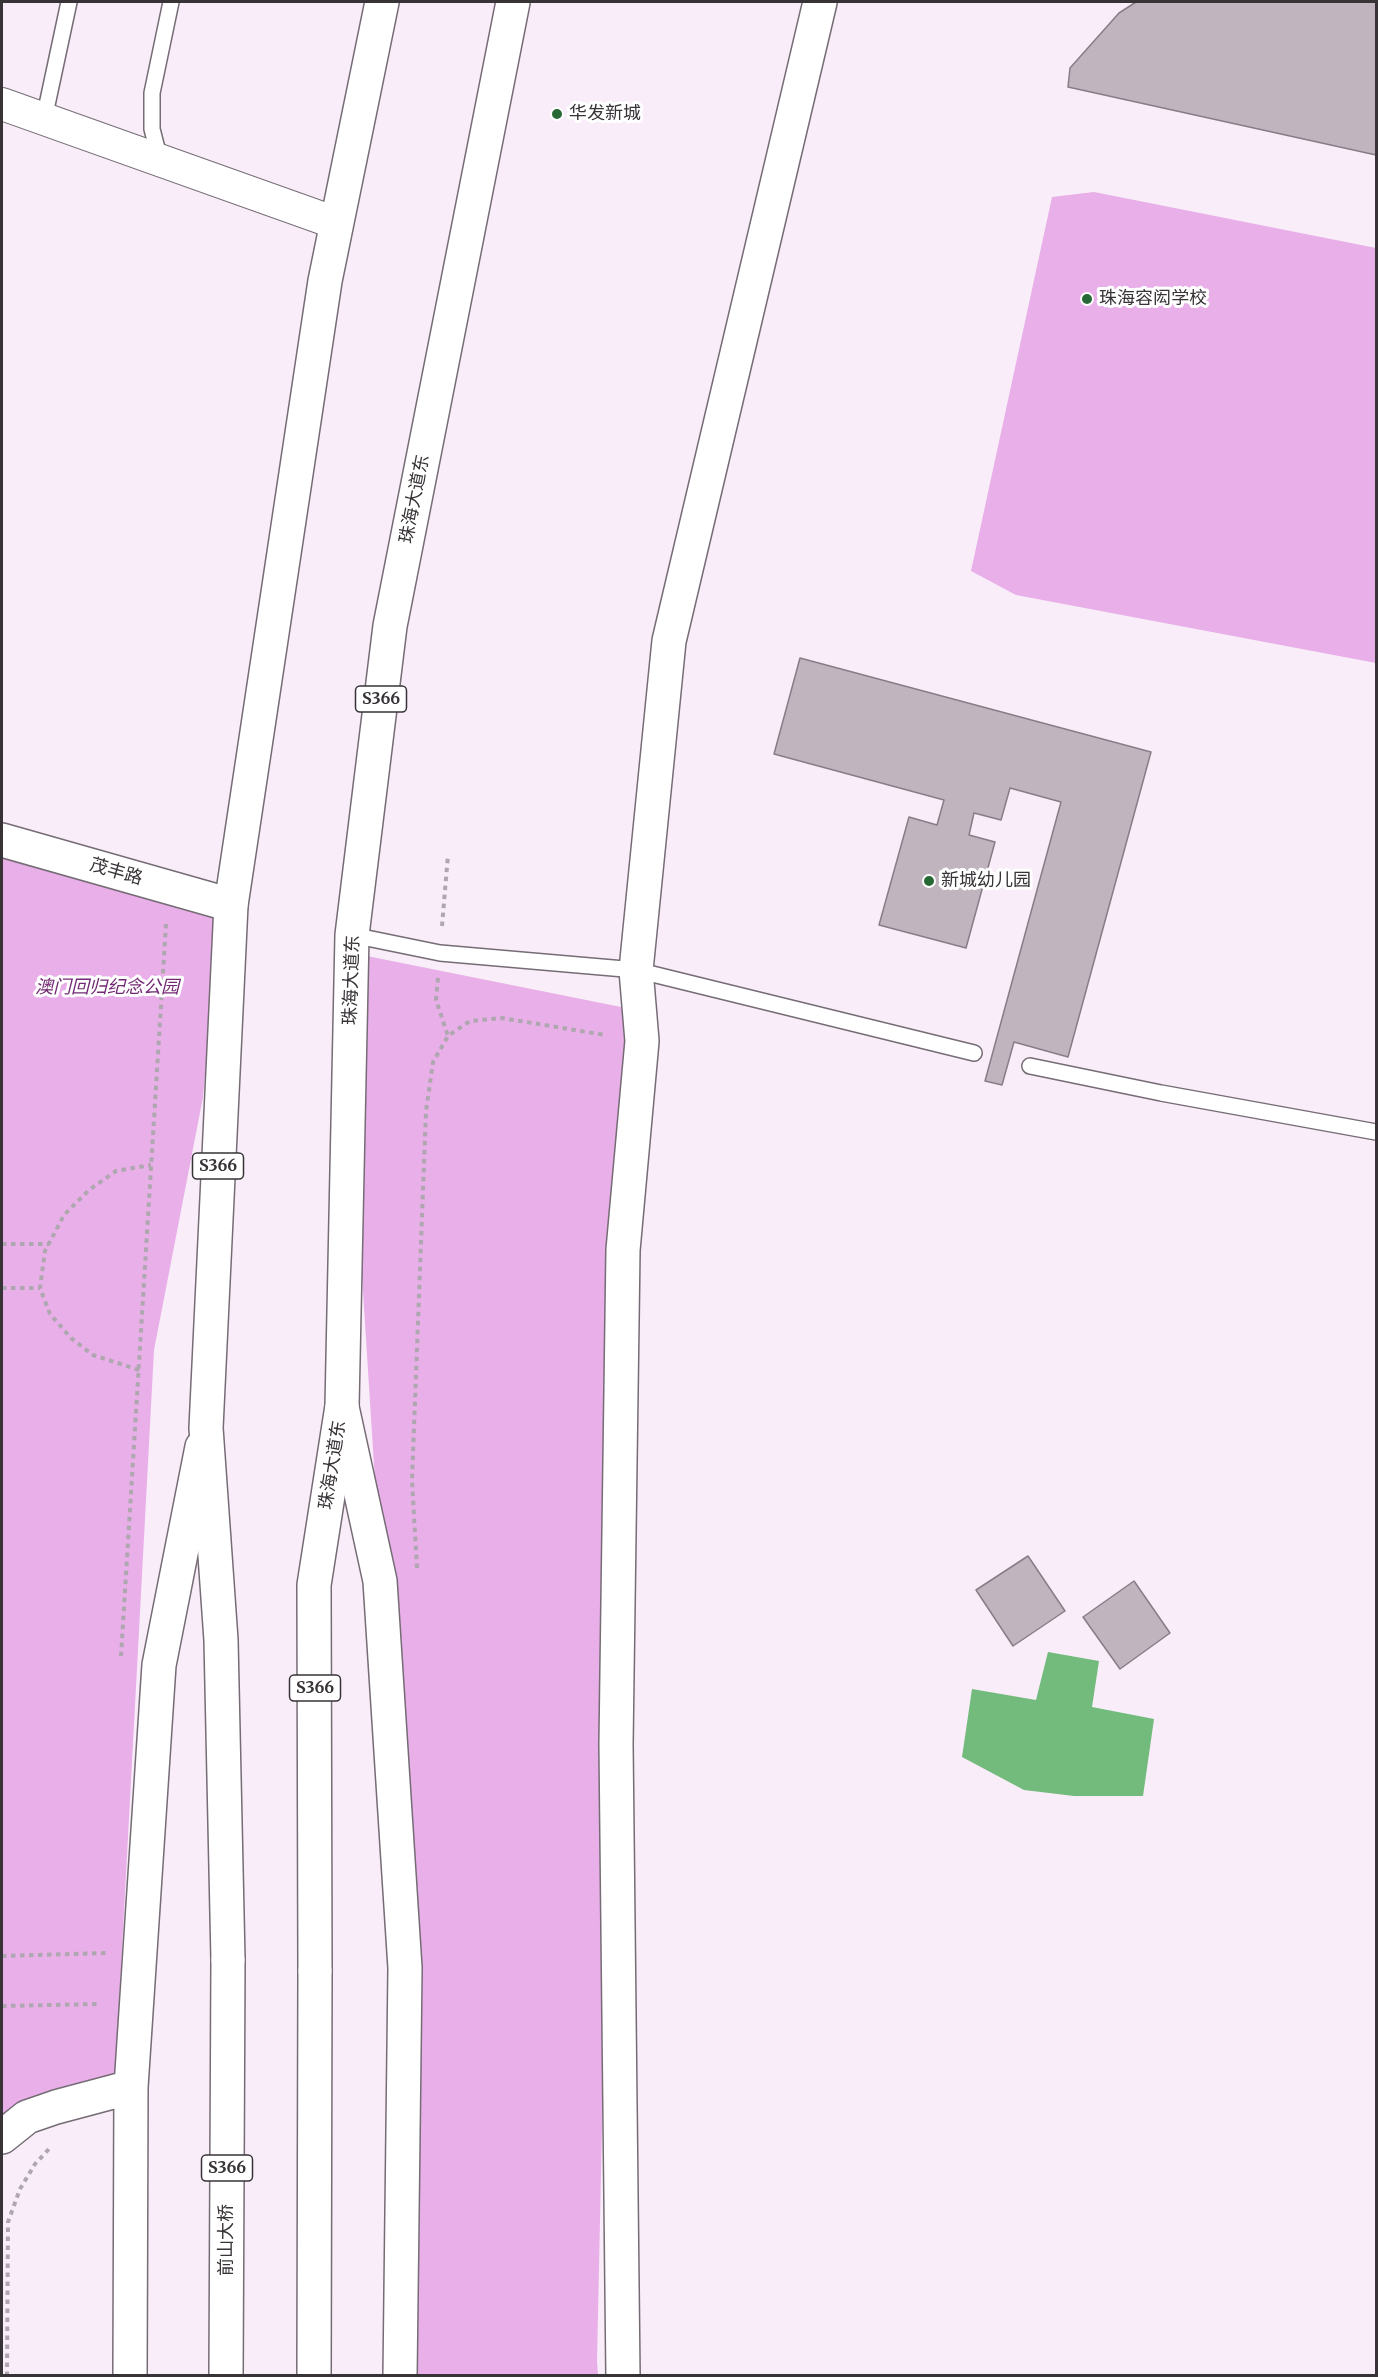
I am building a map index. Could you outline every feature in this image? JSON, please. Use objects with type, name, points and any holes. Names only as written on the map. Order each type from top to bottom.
[{"type":"main road","name":"S366","points":[[206,1428],[231,905],[325,281],[382,2]]},
{"type":"main road","name":"珠海大道东","points":[[314,2376],[315,1585],[342,1406],[352,935],[390,626],[513,2]]},
{"type":"main road","points":[[623,2376],[616,1744],[622,1274],[642,1041],[636,970],[669,641],[820,2]]},
{"type":"main road","name":"茂丰路","points":[[2,840],[231,905]]},
{"type":"main road","points":[[342,1406],[380,1581],[405,1968],[400,2376]]},
{"type":"main road","points":[[130,2376],[130,2087],[159,1665],[206,1428]]},
{"type":"main road","name":"前山大桥","points":[[206,1428],[221,1640],[228,1960],[226,2376]]},
{"type":"main road","points":[[2,2137],[27,2117],[130,2087]]},
{"type":"street","points":[[2,104],[336,223]]},
{"type":"lane","points":[[44,119],[69,2]]},
{"type":"lane","points":[[160,160],[153,129],[152,93],[171,2]]},
{"type":"lane","points":[[352,935],[440,952],[636,970],[974,1053]]},
{"type":"lane","points":[[1030,1066],[1161,1093],[1377,1132]]},
{"type":"path","points":[[122,1657],[168,887]]},
{"type":"path","points":[[417,1575],[412,1480],[426,1111],[433,1062],[448,1036],[470,1021],[501,1018],[642,1041]]},
{"type":"path","points":[[139,1370],[93,1355],[70,1338],[50,1314],[40,1288],[45,1251],[64,1215],[89,1190],[116,1171],[151,1165]]},
{"type":"path","points":[[2,1244],[49,1244]]},
{"type":"path","points":[[2,1288],[40,1288]]},
{"type":"path","points":[[2,1956],[106,1953],[106,1963]]},
{"type":"path","points":[[2,2006],[104,2004]]},
{"type":"path","points":[[7,2376],[8,2222],[20,2189],[35,2164],[53,2145]]},
{"type":"green space","points":[[1094,192],[1376,248],[1376,663],[1016,595],[971,571],[1052,197]]},
{"type":"green space","name":"澳门回归纪念公园","points":[[2,847],[220,909],[203,1097],[154,1350],[115,2080],[2,2124]]},
{"type":"green space","points":[[367,956],[626,1008],[598,2375],[404,2375],[406,1970],[351,1102]]},
{"type":"shaded area","points":[[1048,1652],[1099,1661],[1092,1707],[1154,1719],[1143,1796],[1074,1796],[1024,1790],[962,1757],[972,1689],[1036,1700]]},
{"type":"building","points":[[1136,2],[1376,2],[1376,155],[1068,87],[1070,68],[1119,13]]},
{"type":"building","points":[[800,658],[1151,752],[1068,1057],[1014,1042],[1002,1085],[985,1081],[1061,802],[1010,788],[1001,820],[974,813],[969,835],[995,842],[966,948],[879,925],[909,817],[937,825],[944,800],[774,754]]},
{"type":"building","points":[[1028,1556],[1065,1611],[1013,1646],[976,1590]]},
{"type":"building","points":[[1134,1581],[1170,1633],[1120,1669],[1083,1617]]},
{"type":"place","name":"华发新城","points":[[557,114]]},
{"type":"place","name":"珠海容闳学校","points":[[1087,299]]},
{"type":"place","name":"新城幼儿园","points":[[929,881]]}]
